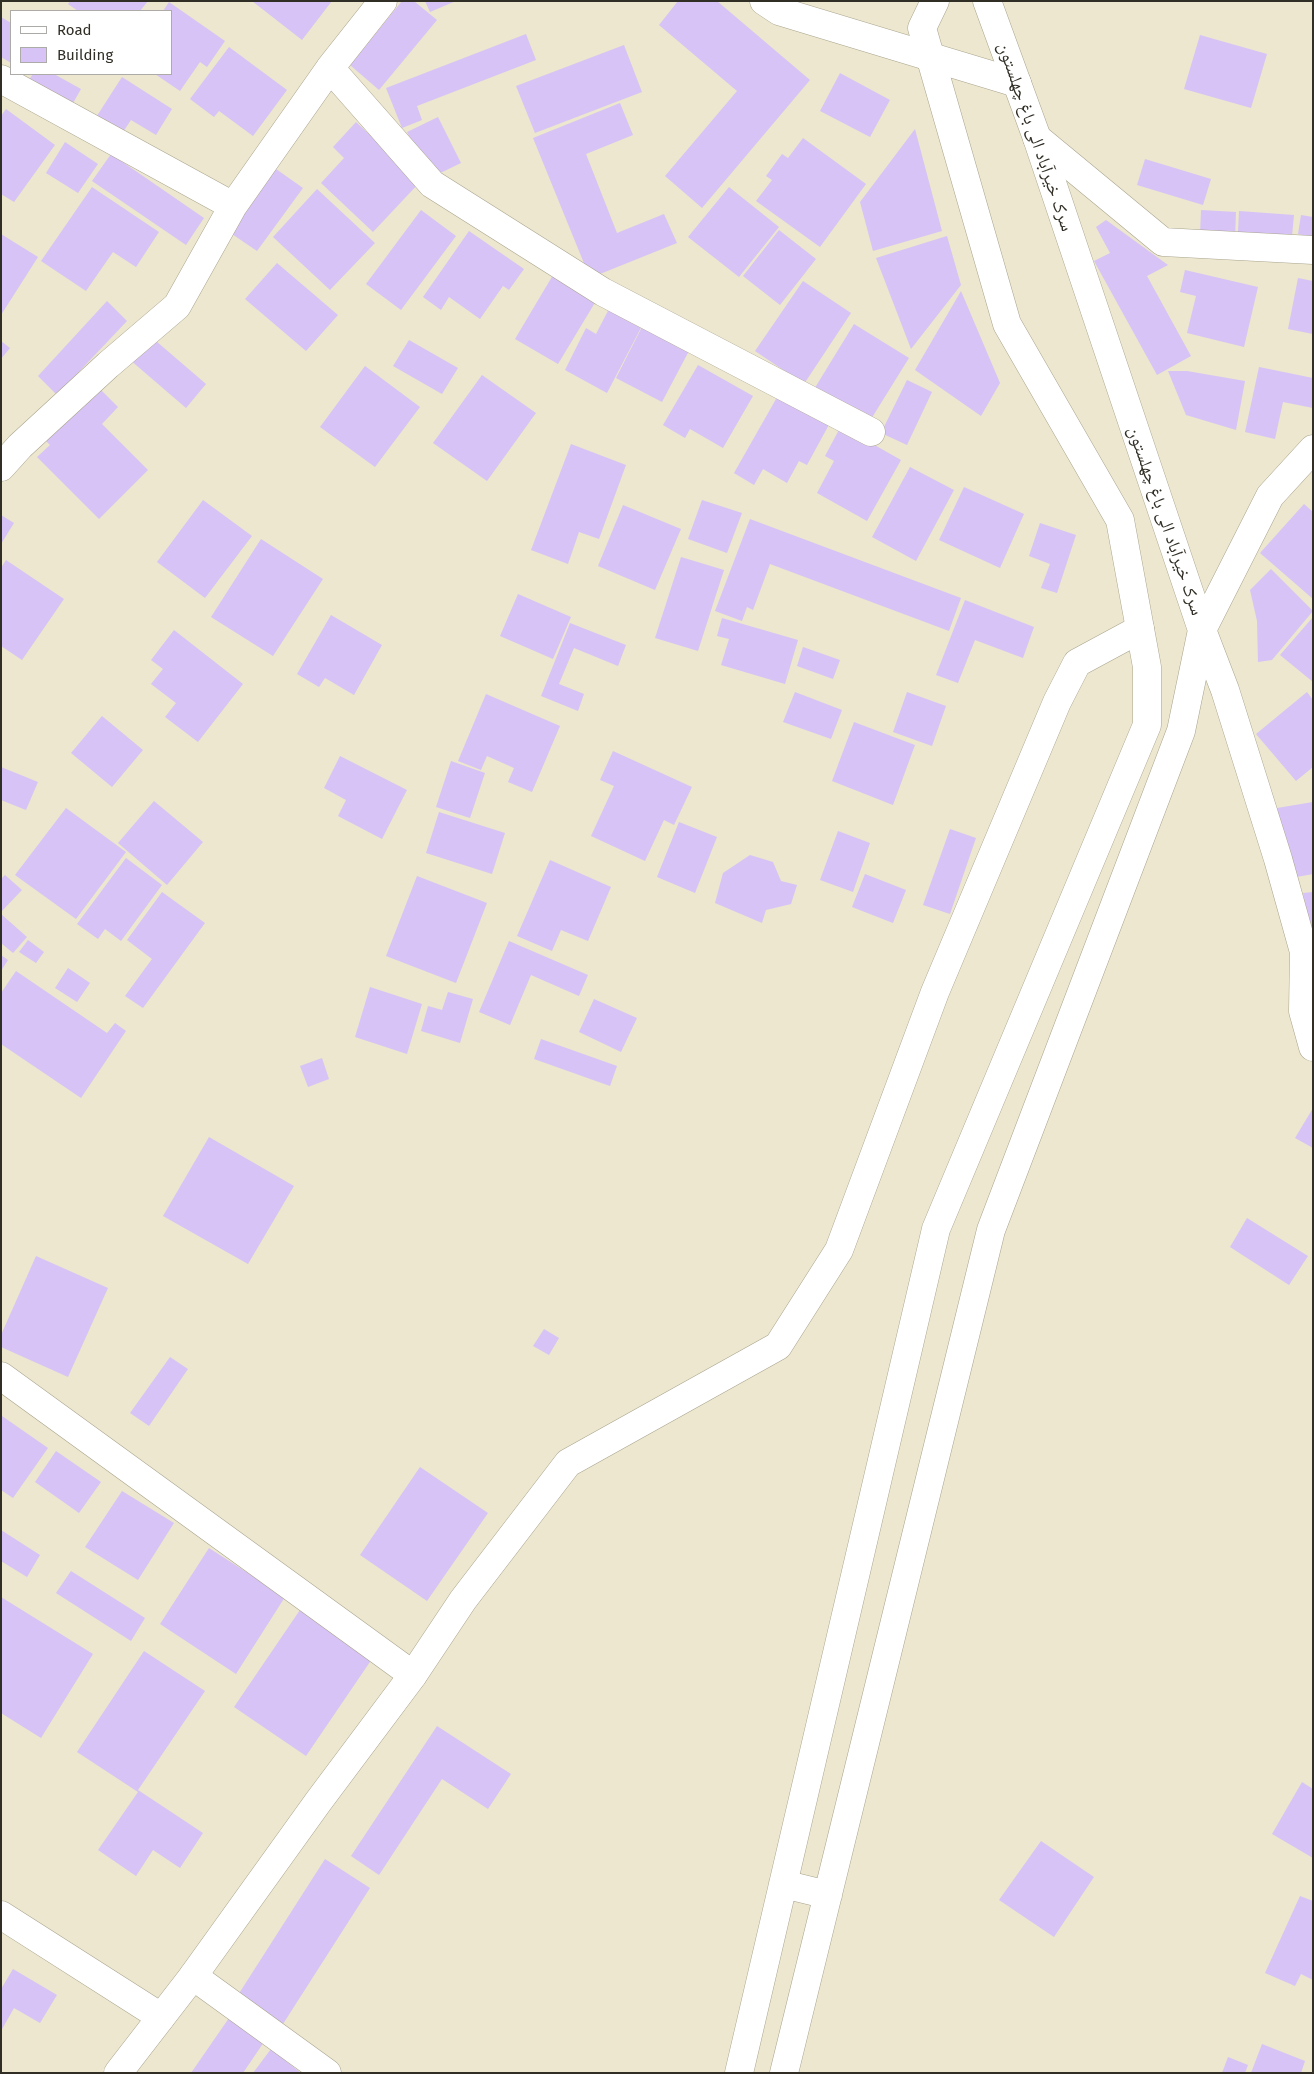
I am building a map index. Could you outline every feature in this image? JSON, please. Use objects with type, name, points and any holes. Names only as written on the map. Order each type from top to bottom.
[{"type":"street","points":[[1,467],[20,446],[71,399],[177,306],[233,206],[330,68],[383,1]]},
{"type":"street","points":[[764,1],[779,11],[1017,82]]},
{"type":"street","points":[[739,2073],[936,1229],[1147,725],[1147,668],[1120,520],[1007,324],[922,28],[935,1]]},
{"type":"street","name":"سرک خیرآباد الی باغ چهلستون","points":[[987,1],[1037,138],[1202,630],[1225,690],[1278,859],[1304,952],[1303,1011],[1313,1047]]},
{"type":"street","points":[[330,68],[432,184],[603,292],[872,432]]},
{"type":"street","points":[[1,79],[233,206]]},
{"type":"street","points":[[1037,138],[1163,242],[1313,250]]},
{"type":"street","points":[[784,2073],[991,1230],[1181,731],[1202,630],[1270,496],[1313,449]]},
{"type":"street","points":[[118,2073],[193,1976],[318,1802],[413,1675],[462,1600],[568,1463],[778,1346],[839,1250],[935,992],[1057,702],[1077,663],[1140,629]]},
{"type":"street","points":[[1,1376],[413,1675]]},
{"type":"street","points":[[783,1884],[828,1895]]},
{"type":"street","points":[[1,1915],[161,2017]]},
{"type":"street","points":[[193,1976],[327,2073]]},
{"type":"building","points":[[70,1],[148,1],[141,10],[77,10],[68,4]]},
{"type":"building","points":[[252,1],[332,1],[302,40]]},
{"type":"building","points":[[402,1],[414,1],[437,20],[379,90],[350,65]]},
{"type":"building","points":[[425,1],[456,1],[430,12]]},
{"type":"building","points":[[678,1],[717,1],[810,80],[702,208],[665,176],[737,91],[659,25]]},
{"type":"building","points":[[169,2],[225,41],[207,67],[200,62],[180,91],[156,75],[172,75],[172,10],[164,10]]},
{"type":"building","points":[[1,17],[10,22],[10,62],[1,57]]},
{"type":"building","points":[[526,34],[536,60],[417,106],[422,120],[402,128],[386,88]]},
{"type":"building","points":[[1200,35],[1267,54],[1251,108],[1184,89]]},
{"type":"building","points":[[624,45],[642,92],[535,133],[516,86]]},
{"type":"building","points":[[229,47],[287,90],[253,136],[219,111],[214,117],[190,99]]},
{"type":"building","points":[[840,73],[890,100],[870,137],[820,111]]},
{"type":"building","points":[[32,75],[56,75],[81,89],[72,105],[28,81]]},
{"type":"building","points":[[122,77],[172,109],[156,135],[131,120],[119,138],[93,122]]},
{"type":"building","points":[[620,103],[633,135],[586,154],[617,233],[664,214],[677,243],[590,278],[533,138]]},
{"type":"building","points":[[6,109],[55,145],[14,202],[1,194],[1,116]]},
{"type":"building","points":[[438,117],[461,163],[430,178],[407,132]]},
{"type":"building","points":[[356,122],[420,182],[373,232],[321,183],[344,158],[333,147]]},
{"type":"building","points":[[915,129],[942,231],[873,251],[860,202]]},
{"type":"building","points":[[803,138],[866,184],[820,247],[756,201],[772,180],[766,176],[782,154],[788,158]]},
{"type":"building","points":[[65,142],[98,164],[78,193],[46,173]]},
{"type":"building","points":[[111,154],[204,218],[186,245],[92,181]]},
{"type":"building","points":[[1145,159],[1211,179],[1203,205],[1137,185]]},
{"type":"building","points":[[276,169],[303,188],[257,251],[229,232]]},
{"type":"building","points":[[92,187],[159,232],[136,267],[113,252],[86,291],[41,261]]},
{"type":"building","points":[[729,187],[779,227],[739,277],[688,237]]},
{"type":"building","points":[[317,189],[375,243],[330,290],[273,237]]},
{"type":"building","points":[[421,210],[456,236],[401,310],[366,284]]},
{"type":"building","points":[[1201,210],[1236,212],[1235,238],[1200,236]]},
{"type":"building","points":[[1239,211],[1294,215],[1292,236],[1238,232]]},
{"type":"building","points":[[1301,215],[1313,217],[1313,237],[1298,234]]},
{"type":"building","points":[[1106,220],[1168,265],[1147,276],[1191,356],[1157,375],[1094,261],[1110,253],[1096,227]]},
{"type":"building","points":[[779,230],[816,259],[780,305],[743,276]]},
{"type":"building","points":[[469,231],[524,269],[509,290],[503,286],[480,319],[449,297],[441,310],[423,297]]},
{"type":"building","points":[[1,234],[38,257],[1,315]]},
{"type":"building","points":[[947,236],[961,285],[911,349],[876,258]]},
{"type":"building","points":[[277,263],[338,315],[306,351],[245,299]]},
{"type":"building","points":[[556,270],[599,296],[558,364],[515,339]]},
{"type":"building","points":[[1185,270],[1258,287],[1244,347],[1187,333],[1196,296],[1180,292]]},
{"type":"building","points":[[1298,278],[1313,281],[1313,334],[1288,329]]},
{"type":"building","points":[[803,281],[851,313],[804,384],[755,351]]},
{"type":"building","points":[[961,291],[1000,383],[981,416],[915,370]]},
{"type":"building","points":[[107,301],[127,321],[57,395],[38,376]]},
{"type":"building","points":[[611,305],[644,322],[607,393],[565,370],[586,328],[596,334]]},
{"type":"building","points":[[854,324],[909,358],[868,424],[813,391]]},
{"type":"building","points":[[643,325],[690,349],[662,402],[616,378]]},
{"type":"building","points":[[149,335],[206,384],[186,408],[129,359]]},
{"type":"building","points":[[409,340],[458,368],[442,394],[393,366]]},
{"type":"building","points":[[1,341],[10,348],[1,359]]},
{"type":"building","points":[[698,365],[753,396],[723,448],[690,429],[685,438],[663,425]]},
{"type":"building","points":[[365,366],[420,407],[375,467],[320,427]]},
{"type":"building","points":[[1259,367],[1313,378],[1313,408],[1283,402],[1275,439],[1245,432]]},
{"type":"building","points":[[1168,371],[1187,371],[1245,381],[1236,430],[1186,415]]},
{"type":"building","points":[[482,375],[536,413],[487,481],[433,443]]},
{"type":"building","points":[[907,380],[932,392],[907,445],[881,433]]},
{"type":"building","points":[[93,382],[118,407],[102,424],[148,470],[99,519],[37,457],[50,445],[40,435]]},
{"type":"building","points":[[780,392],[831,421],[807,465],[799,461],[787,483],[763,469],[754,485],[734,473]]},
{"type":"building","points":[[841,426],[901,460],[867,521],[817,493],[834,461],[825,456]]},
{"type":"building","points":[[571,444],[626,465],[599,539],[579,532],[568,564],[531,550]]},
{"type":"building","points":[[910,467],[954,490],[916,561],[872,537]]},
{"type":"building","points":[[964,487],[1024,514],[1000,568],[939,540]]},
{"type":"building","points":[[203,500],[252,536],[205,598],[157,562]]},
{"type":"building","points":[[702,500],[742,513],[727,553],[688,539]]},
{"type":"building","points":[[1304,504],[1313,512],[1313,599],[1260,553]]},
{"type":"building","points":[[623,505],[681,529],[655,590],[598,566]]},
{"type":"building","points":[[1,515],[14,523],[1,544]]},
{"type":"building","points":[[750,519],[961,598],[949,631],[770,564],[753,610],[747,607],[742,621],[715,611]]},
{"type":"building","points":[[1040,523],[1076,535],[1057,593],[1041,588],[1050,564],[1029,556]]},
{"type":"building","points":[[261,539],[323,579],[273,656],[211,617]]},
{"type":"building","points":[[681,557],[724,570],[698,651],[655,638]]},
{"type":"building","points":[[6,560],[64,599],[22,660],[1,646],[1,568]]},
{"type":"building","points":[[1271,569],[1313,611],[1272,660],[1258,662],[1257,621],[1250,590]]},
{"type":"building","points":[[518,594],[571,617],[553,659],[500,636]]},
{"type":"building","points":[[965,600],[1034,627],[1023,658],[975,640],[958,683],[936,675]]},
{"type":"building","points":[[331,615],[382,645],[354,695],[325,678],[319,687],[297,674]]},
{"type":"building","points":[[1313,617],[1313,682],[1280,655]]},
{"type":"building","points":[[722,618],[798,640],[785,684],[721,665],[729,639],[717,636]]},
{"type":"building","points":[[570,623],[626,645],[618,666],[574,648],[559,684],[584,694],[578,711],[541,696]]},
{"type":"building","points":[[174,630],[243,684],[198,742],[165,717],[176,703],[151,684],[163,669],[151,660]]},
{"type":"building","points":[[803,647],[840,660],[833,679],[797,666]]},
{"type":"building","points":[[795,692],[842,710],[831,739],[783,722]]},
{"type":"building","points":[[907,692],[946,706],[932,746],[893,732]]},
{"type":"building","points":[[1307,692],[1313,700],[1313,767],[1296,781],[1256,734]]},
{"type":"building","points":[[486,694],[560,726],[532,792],[508,782],[514,768],[487,756],[481,770],[458,761]]},
{"type":"building","points":[[102,716],[143,750],[112,787],[71,753]]},
{"type":"building","points":[[854,722],[915,745],[893,805],[832,781]]},
{"type":"building","points":[[613,751],[692,787],[674,825],[664,820],[645,861],[591,836],[614,786],[600,780]]},
{"type":"building","points":[[340,756],[407,790],[382,839],[338,816],[346,800],[324,788]]},
{"type":"building","points":[[451,761],[485,773],[470,818],[436,807]]},
{"type":"building","points":[[1,767],[38,782],[26,810],[1,800]]},
{"type":"building","points":[[154,801],[203,842],[167,885],[118,843]]},
{"type":"building","points":[[1313,802],[1313,874],[1291,878],[1277,808]]},
{"type":"building","points":[[66,808],[126,852],[76,919],[15,875]]},
{"type":"building","points":[[439,812],[505,833],[492,874],[426,853]]},
{"type":"building","points":[[679,822],[717,837],[695,893],[657,877]]},
{"type":"building","points":[[950,829],[976,838],[950,914],[923,905]]},
{"type":"building","points":[[838,831],[870,843],[853,892],[820,880]]},
{"type":"building","points":[[750,855],[773,862],[781,881],[797,885],[791,904],[766,910],[762,923],[715,903],[723,873]]},
{"type":"building","points":[[126,858],[162,885],[121,941],[105,929],[98,939],[77,924]]},
{"type":"building","points":[[550,860],[611,887],[588,941],[561,930],[552,951],[517,936]]},
{"type":"building","points":[[865,874],[906,890],[893,923],[852,907]]},
{"type":"building","points":[[5,875],[22,890],[1,912],[1,879]]},
{"type":"building","points":[[417,876],[487,903],[456,983],[386,956]]},
{"type":"building","points":[[162,892],[205,923],[143,1008],[125,996],[152,959],[127,940]]},
{"type":"building","points":[[1313,892],[1313,932],[1311,934],[1303,893]]},
{"type":"building","points":[[1,914],[27,937],[13,953],[1,943]]},
{"type":"building","points":[[28,940],[44,952],[36,963],[19,952]]},
{"type":"building","points":[[509,941],[588,975],[579,996],[531,975],[510,1025],[479,1012]]},
{"type":"building","points":[[1,955],[8,960],[1,971]]},
{"type":"building","points":[[68,968],[90,983],[77,1002],[55,988]]},
{"type":"building","points":[[16,971],[107,1033],[115,1023],[126,1031],[81,1098],[1,1044],[1,993]]},
{"type":"building","points":[[370,987],[422,1004],[407,1054],[355,1037]]},
{"type":"building","points":[[448,992],[473,999],[460,1043],[421,1031],[428,1006],[442,1010]]},
{"type":"building","points":[[594,999],[637,1018],[621,1052],[579,1032]]},
{"type":"building","points":[[541,1039],[617,1066],[610,1086],[534,1059]]},
{"type":"building","points":[[322,1058],[329,1079],[308,1087],[300,1066]]},
{"type":"building","points":[[1313,1108],[1313,1148],[1295,1138]]},
{"type":"building","points":[[209,1137],[294,1186],[248,1264],[163,1216]]},
{"type":"building","points":[[1247,1218],[1308,1256],[1289,1285],[1230,1247]]},
{"type":"building","points":[[36,1256],[108,1288],[68,1377],[1,1347],[1,1335]]},
{"type":"building","points":[[544,1329],[559,1338],[549,1355],[533,1346]]},
{"type":"building","points":[[170,1357],[188,1369],[149,1426],[130,1413]]},
{"type":"building","points":[[2,1416],[48,1448],[13,1498],[1,1490]]},
{"type":"building","points":[[56,1451],[101,1482],[79,1513],[35,1482]]},
{"type":"building","points":[[420,1467],[488,1513],[427,1601],[360,1555]]},
{"type":"building","points":[[122,1491],[174,1523],[138,1580],[85,1547]]},
{"type":"building","points":[[1,1530],[40,1555],[27,1577],[1,1561]]},
{"type":"building","points":[[209,1548],[285,1597],[236,1674],[160,1624]]},
{"type":"building","points":[[71,1571],[145,1618],[131,1641],[56,1593]]},
{"type":"building","points":[[1,1597],[93,1654],[41,1738],[1,1713]]},
{"type":"building","points":[[302,1607],[374,1656],[306,1756],[234,1707]]},
{"type":"building","points":[[144,1651],[205,1691],[138,1790],[203,1833],[180,1868],[153,1850],[136,1876],[98,1850],[138,1792],[77,1752]]},
{"type":"building","points":[[437,1726],[511,1774],[488,1809],[442,1779],[379,1875],[351,1856]]},
{"type":"building","points":[[1302,1782],[1313,1789],[1313,1858],[1272,1834]]},
{"type":"building","points":[[1041,1841],[1094,1877],[1054,1937],[999,1900]]},
{"type":"building","points":[[325,1859],[370,1888],[283,2024],[238,1995]]},
{"type":"building","points":[[1300,1896],[1313,1901],[1313,1980],[1301,1974],[1295,1986],[1265,1973]]},
{"type":"building","points":[[13,1969],[57,1995],[40,2023],[14,2008],[1,2031],[1,1989]]},
{"type":"building","points":[[229,2018],[264,2042],[243,2073],[191,2073]]},
{"type":"building","points":[[1262,2044],[1305,2061],[1301,2073],[1251,2073]]},
{"type":"building","points":[[271,2049],[301,2073],[253,2073]]},
{"type":"building","points":[[1228,2057],[1248,2065],[1245,2073],[1222,2073]]}]
